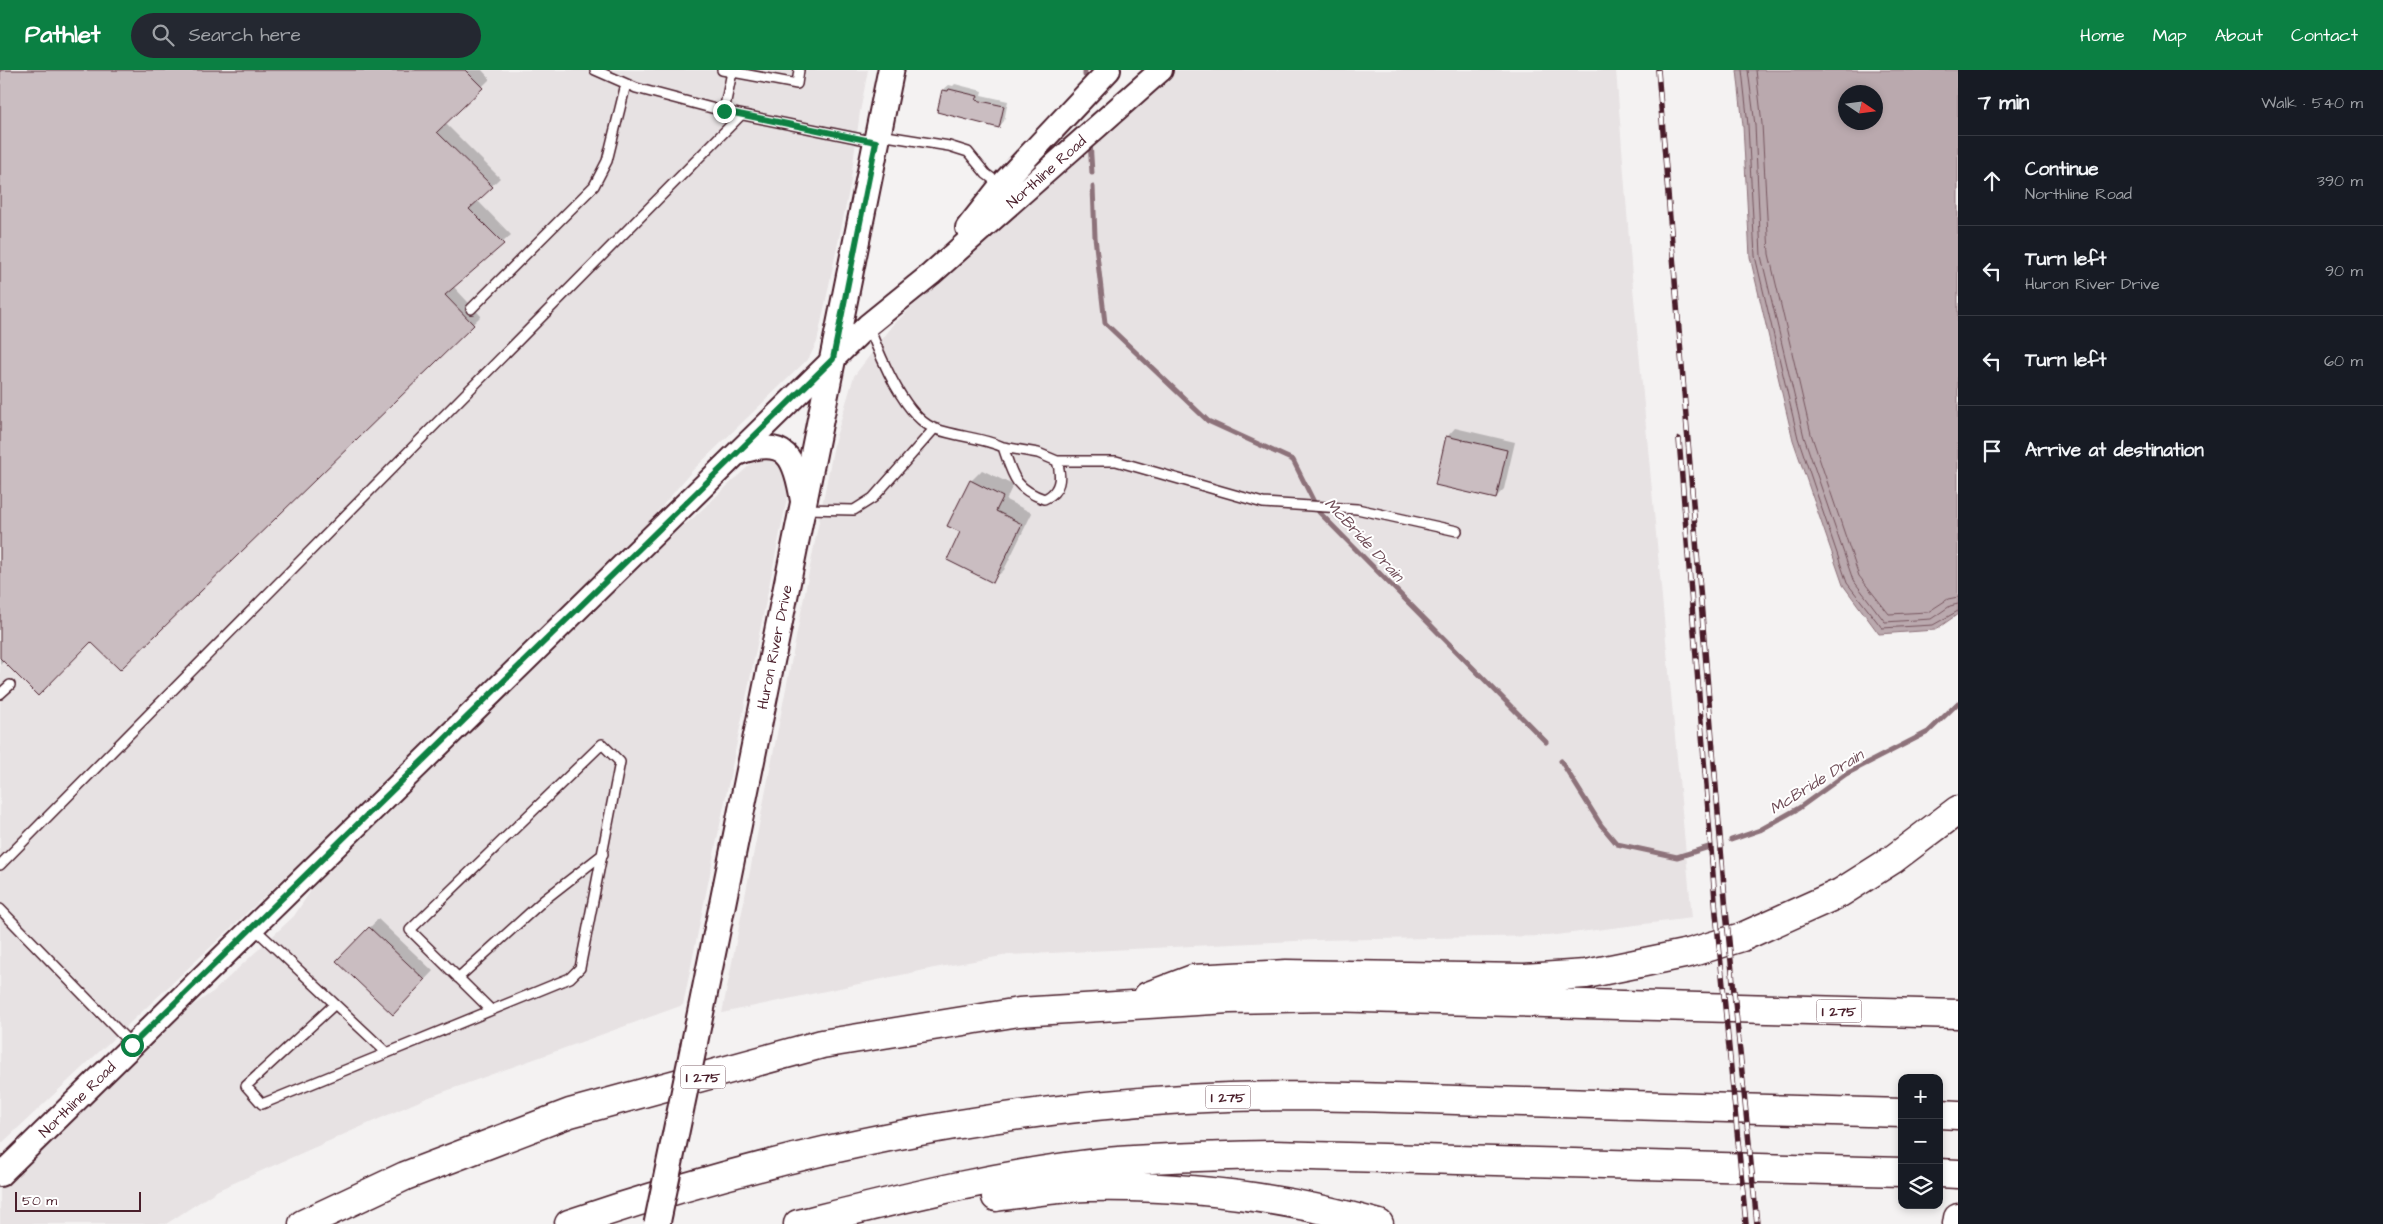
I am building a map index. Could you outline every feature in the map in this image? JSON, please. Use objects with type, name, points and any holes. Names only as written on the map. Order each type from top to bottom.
[{"type":"highway","points":[[1123,1005],[1193,979],[1286,974],[1524,978],[1586,974],[1689,953],[1742,937],[1840,893],[1892,860],[1958,810]]},
{"type":"highway","name":"I 275","points":[[303,1224],[405,1176],[570,1113],[822,1044],[1019,1012],[1229,999],[1326,997],[1958,1014]]},
{"type":"highway","name":"I 275","points":[[569,1224],[771,1163],[868,1140],[976,1120],[1117,1104],[1182,1099],[1307,1096],[1898,1113]]},
{"type":"highway","points":[[1943,1114],[1958,1115]]},
{"type":"highway","points":[[798,1224],[914,1195],[1025,1174],[1105,1163],[1171,1157],[1274,1155],[1898,1172]]},
{"type":"highway","points":[[1943,1174],[1958,1174]]},
{"type":"highway","points":[[845,1224],[954,1202],[1086,1187],[1176,1189],[1239,1195],[1296,1204],[1379,1224]]},
{"type":"highway","points":[[1957,1224],[1958,1218]]},
{"type":"main road","name":"Huron River Drive","points":[[657,1224],[891,70]]},
{"type":"street","name":"Northline Road","points":[[931,274],[1001,185],[1109,70]]},
{"type":"street","name":"Northline Road","points":[[0,1174],[868,325],[931,274],[1161,70]]},
{"type":"street","points":[[736,454],[760,447],[776,449],[785,454],[795,466],[803,508]]},
{"type":"lane","points":[[595,70],[626,84],[741,115],[877,138],[949,146],[968,152],[986,174],[1001,185]]},
{"type":"lane","points":[[722,70],[797,84],[799,70]]},
{"type":"lane","points":[[724,111],[732,72]]},
{"type":"lane","points":[[471,309],[594,186],[607,161],[626,84]]},
{"type":"lane","points":[[0,866],[741,115]]},
{"type":"lane","points":[[868,325],[884,364],[910,409],[934,429],[989,441],[1003,447],[1038,452],[1057,461],[1116,461],[1263,503],[1357,509],[1457,531]]},
{"type":"lane","points":[[803,508],[854,510],[873,498],[934,429]]},
{"type":"lane","points":[[1003,447],[1016,482],[1028,493],[1044,499],[1054,495],[1060,484],[1060,472],[1057,461]]},
{"type":"lane","points":[[0,694],[10,685]]},
{"type":"lane","points":[[335,1004],[246,1086],[262,1104],[570,978],[580,968],[620,762],[602,744],[410,930],[491,1010]]},
{"type":"lane","points":[[458,978],[544,900],[602,854]]},
{"type":"lane","points":[[0,909],[132,1045]]},
{"type":"lane","points":[[253,927],[387,1053]]},
{"type":"shaded area","points":[[0,70],[868,70],[850,186],[817,342],[809,358],[692,471],[641,531],[414,756],[0,1145]]},
{"type":"shaded area","points":[[1159,70],[1616,70],[1632,277],[1692,918],[1548,936],[1316,940],[1008,955],[934,968],[722,1013],[835,440],[854,376],[894,324]]},
{"type":"shaded area","points":[[763,456],[770,457],[779,463],[789,480],[788,494],[683,1005],[424,1099],[218,1190],[166,1224],[0,1224],[0,1189],[173,1019],[214,991],[294,916],[322,874],[662,541],[692,519],[755,460]]},
{"type":"water","points":[[1737,70],[1958,70],[1958,614],[1935,630],[1879,634],[1843,585],[1793,440],[1750,257],[1743,126]]},
{"type":"building","points":[[0,70],[465,70],[483,88],[437,132],[493,187],[469,209],[504,244],[445,295],[474,325],[120,670],[91,642],[38,696],[0,658]]},
{"type":"building","points":[[949,89],[978,96],[976,100],[1004,106],[999,128],[937,112],[942,90],[948,91]]},
{"type":"building","points":[[1446,436],[1507,450],[1496,499],[1435,485]]},
{"type":"building","points":[[970,480],[1003,497],[996,511],[1022,524],[993,583],[947,560],[960,532],[947,526]]},
{"type":"building","points":[[369,927],[425,980],[393,1015],[336,961]]},
{"type":"waterway","name":"McBride Drain","points":[[1085,70],[1085,75]]},
{"type":"waterway","name":"McBride Drain","points":[[1090,141],[1092,173]]},
{"type":"waterway","name":"McBride Drain","points":[[1093,187],[1095,237],[1105,323],[1208,421],[1293,460],[1319,512],[1546,742]]},
{"type":"waterway","name":"McBride Drain","points":[[1731,840],[1760,830],[1799,808],[1846,774],[1928,732],[1958,703]]},
{"type":"waterway","name":"McBride Drain","points":[[1561,761],[1601,825],[1617,844],[1677,857],[1709,847]]},
{"type":"railway","points":[[1658,70],[1726,911],[1757,1224]]},
{"type":"railway","points":[[1679,439],[1716,913],[1746,1224]]},
{"type":"route","points":[[132,1045],[682,509],[833,359],[876,142],[724,111]]}]
